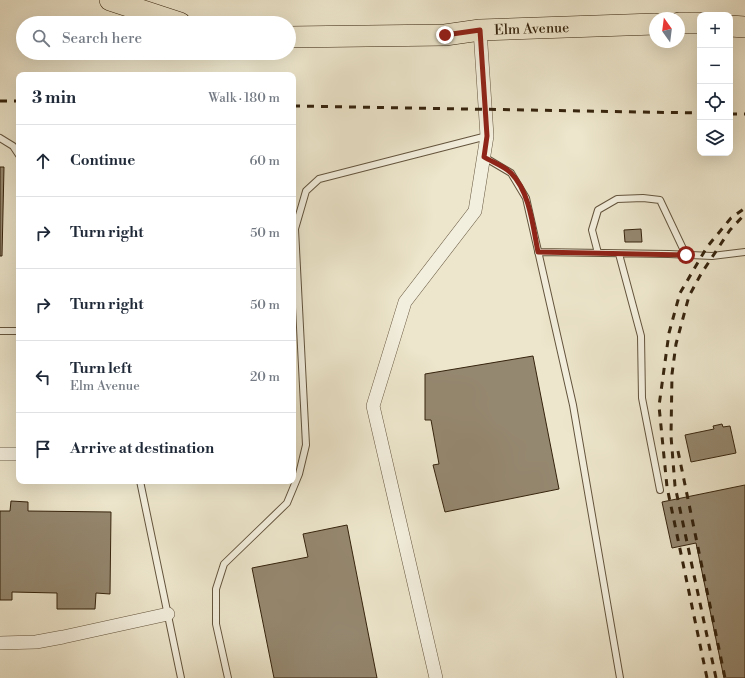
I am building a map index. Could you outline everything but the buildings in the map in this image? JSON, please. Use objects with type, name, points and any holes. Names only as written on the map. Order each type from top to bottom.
[{"type":"main road","points":[[110,0],[159,16]]},
{"type":"main road","points":[[685,23],[697,23]]},
{"type":"main road","name":"Elm Avenue","points":[[296,37],[445,35],[480,30],[649,24]]},
{"type":"main road","points":[[733,26],[745,27]]},
{"type":"street","points":[[436,678],[373,406],[404,302],[475,211],[487,136],[480,30]]},
{"type":"street","points":[[0,454],[16,454]]},
{"type":"street","points":[[0,643],[43,641],[168,614]]},
{"type":"lane","points":[[296,226],[306,191],[319,179],[487,136]]},
{"type":"lane","points":[[0,138],[13,146],[16,150]]},
{"type":"lane","points":[[484,157],[511,173],[526,198],[573,405],[620,678]]},
{"type":"lane","points":[[598,253],[592,230],[598,210],[617,199],[643,198],[660,200],[686,255]]},
{"type":"lane","points":[[296,250],[306,445],[296,481]]},
{"type":"lane","points":[[538,252],[712,256],[745,252]]},
{"type":"lane","points":[[619,254],[641,336],[642,398],[660,490]]},
{"type":"lane","points":[[0,331],[16,331]]},
{"type":"lane","points":[[141,484],[181,678]]},
{"type":"lane","points":[[228,678],[216,624],[216,589],[224,564],[287,503],[295,484]]},
{"type":"railway","points":[[0,101],[16,101]]},
{"type":"railway","points":[[296,106],[697,113]]},
{"type":"railway","points":[[733,114],[745,114]]},
{"type":"railway","points":[[707,678],[667,487],[659,406],[669,333],[680,293],[707,247],[731,218],[745,208]]},
{"type":"railway","points":[[716,678],[675,486],[671,436],[672,374],[676,344],[689,296],[701,274],[730,230],[745,214]]},
{"type":"railway","points":[[678,451],[725,678]]},
{"type":"route","points":[[445,35],[480,30],[487,136],[484,157],[511,173],[526,198],[538,252],[686,255]]}]
